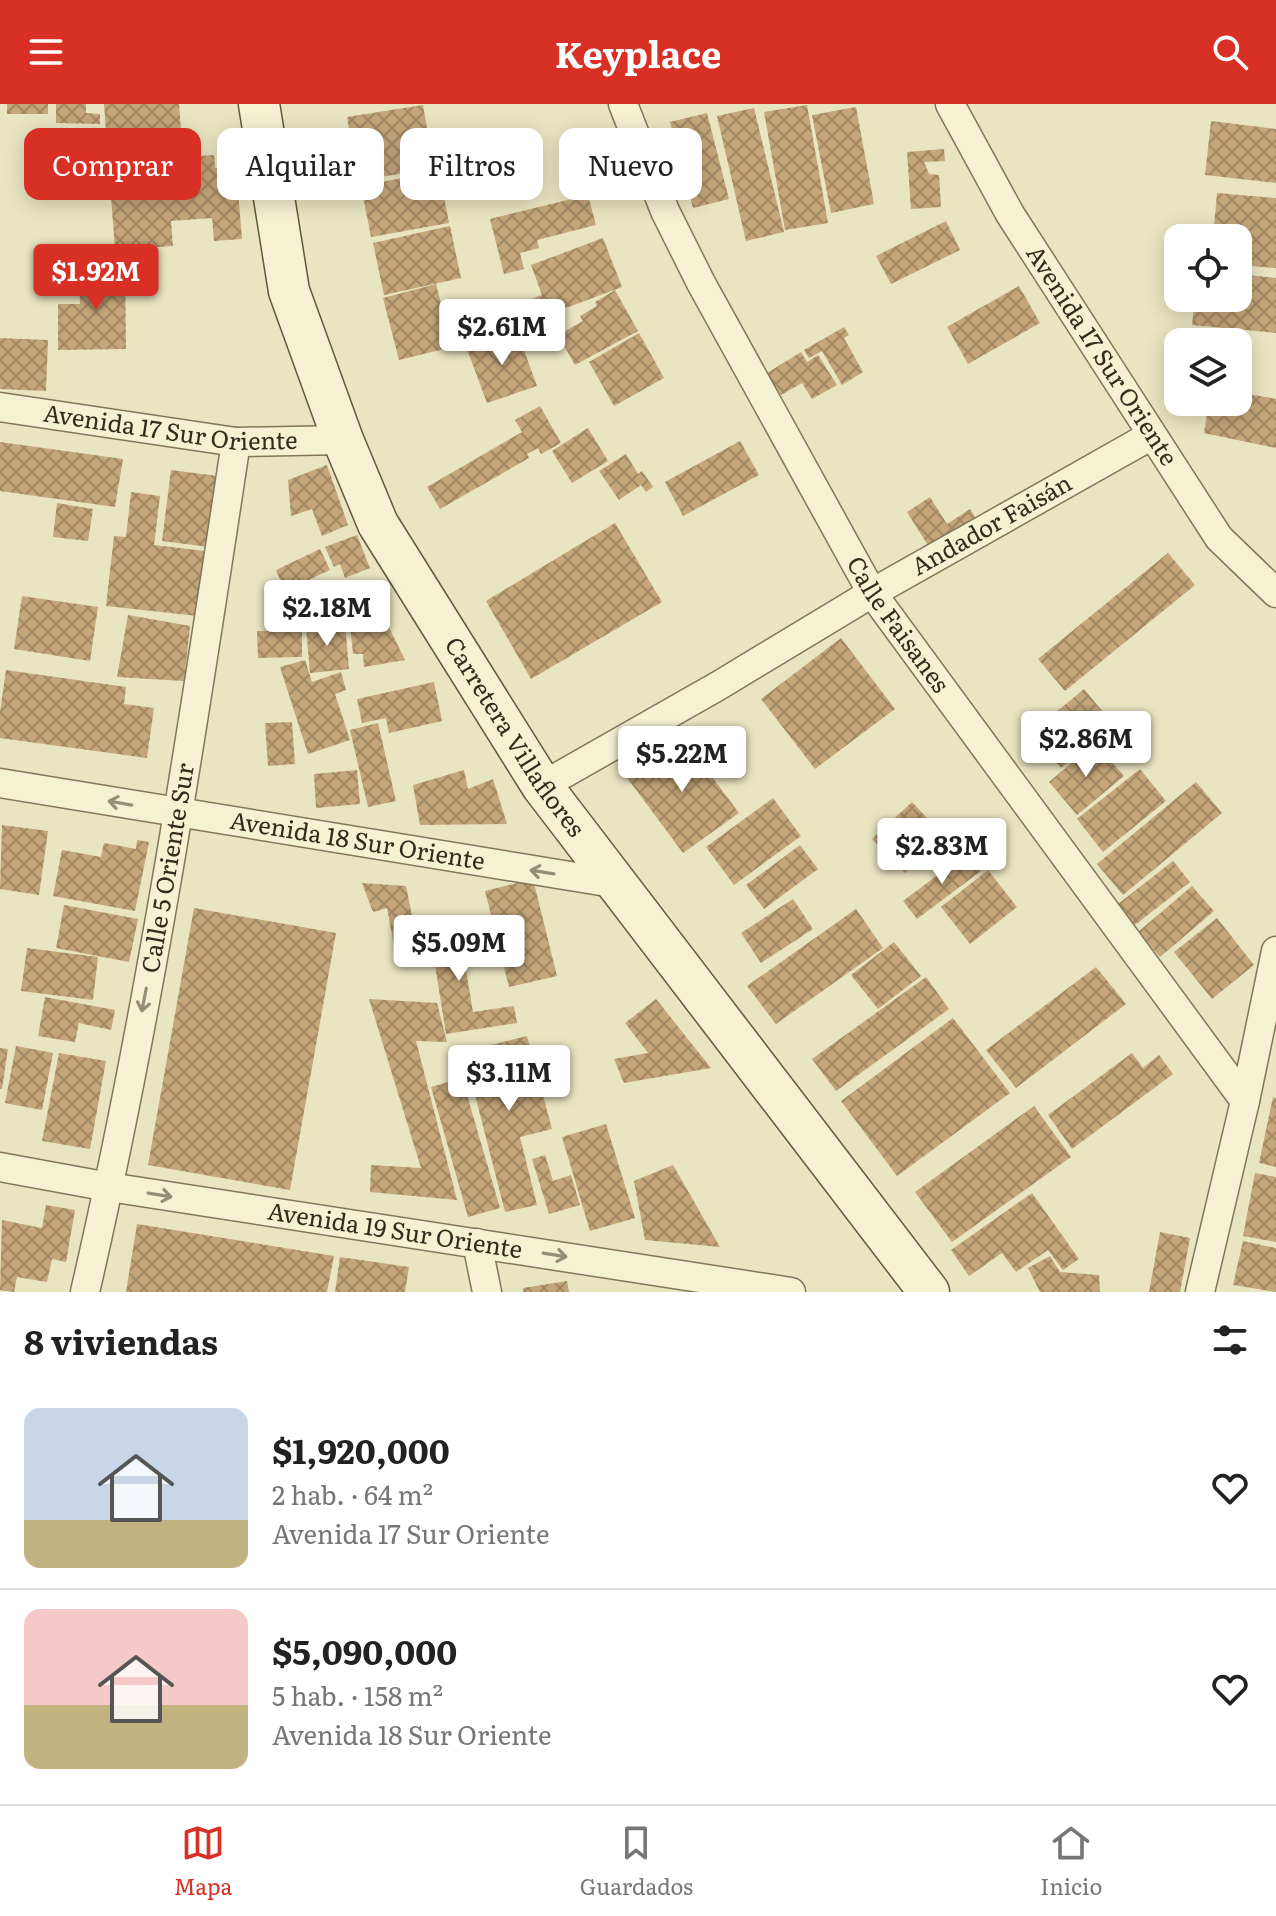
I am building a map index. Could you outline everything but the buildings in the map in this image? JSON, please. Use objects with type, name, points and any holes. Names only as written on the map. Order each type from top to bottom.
[{"type":"main road","name":"Carretera Villaflores","points":[[259,104],[289,291],[343,440],[378,524],[542,786],[929,1292]]},
{"type":"street","name":"Calle Faisanes","points":[[623,104],[665,211],[701,283],[872,593],[1245,1101]]},
{"type":"street","name":"Avenida 17 Sur Oriente","points":[[950,104],[1010,214],[1219,538],[1276,593]]},
{"type":"street","name":"Avenida 17 Sur Oriente","points":[[0,407],[236,442],[343,440]]},
{"type":"street","name":"Andador Faisán","points":[[542,786],[718,686],[872,593],[1152,435]]},
{"type":"street","name":"Calle 5 Oriente Sur","points":[[85,1292],[109,1187],[179,814],[236,442]]},
{"type":"street","name":"Avenida 18 Sur Oriente","points":[[0,783],[619,884]]},
{"type":"street","points":[[1200,1292],[1276,951]]},
{"type":"street","name":"Avenida 19 Sur Oriente","points":[[0,1167],[109,1187],[791,1292]]},
{"type":"street","points":[[477,1243],[487,1292]]}]
